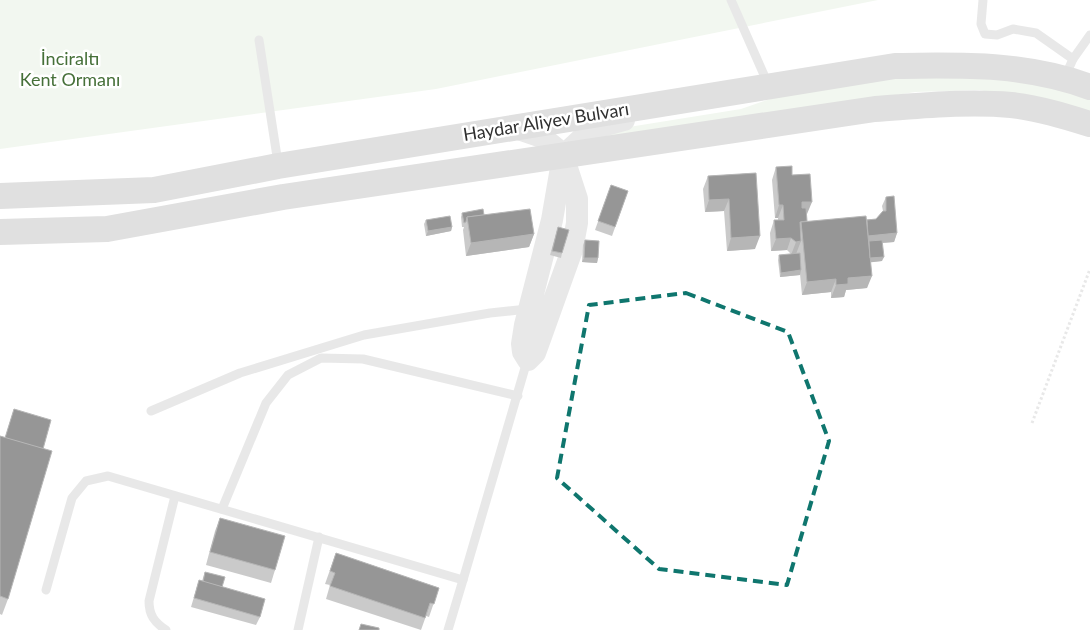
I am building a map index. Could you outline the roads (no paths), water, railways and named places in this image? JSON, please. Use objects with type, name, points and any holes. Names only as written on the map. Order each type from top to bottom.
[{"type":"main road","name":"Haydar Aliyev Bulvarı","points":[[0,196],[154,190],[278,166],[895,66],[977,65],[1027,70],[1069,68],[1090,87]]},
{"type":"main road","name":"Haydar Aliyev Bulvarı","points":[[0,232],[108,228],[283,197],[875,109],[958,103],[1011,105],[1058,114],[1090,124]]},
{"type":"main road","points":[[278,166],[283,197]]},
{"type":"street","points":[[563,156],[592,129],[616,121],[714,103],[763,88]]},
{"type":"street","points":[[513,127],[542,137],[563,156],[577,199],[577,224],[572,250],[522,344],[523,352],[528,360]]},
{"type":"lane","points":[[731,0],[763,88]]},
{"type":"lane","points":[[984,0],[981,24],[985,34],[997,35],[1013,29],[1036,33],[1069,68],[1090,35]]},
{"type":"lane","points":[[259,40],[278,166]]},
{"type":"lane","points":[[151,411],[240,373],[364,335],[490,313],[540,309]]},
{"type":"lane","points":[[222,509],[266,403],[288,375],[321,358],[364,359],[518,396]]},
{"type":"lane","points":[[448,630],[528,360]]},
{"type":"lane","points":[[46,590],[72,498],[86,481],[108,476],[463,580]]},
{"type":"lane","points":[[166,630],[155,623],[149,611],[174,496]]},
{"type":"lane","points":[[298,630],[319,537]]},
{"type":"park label","name":"İnciraltı Kent Ormanı","points":[[70,69]]}]
